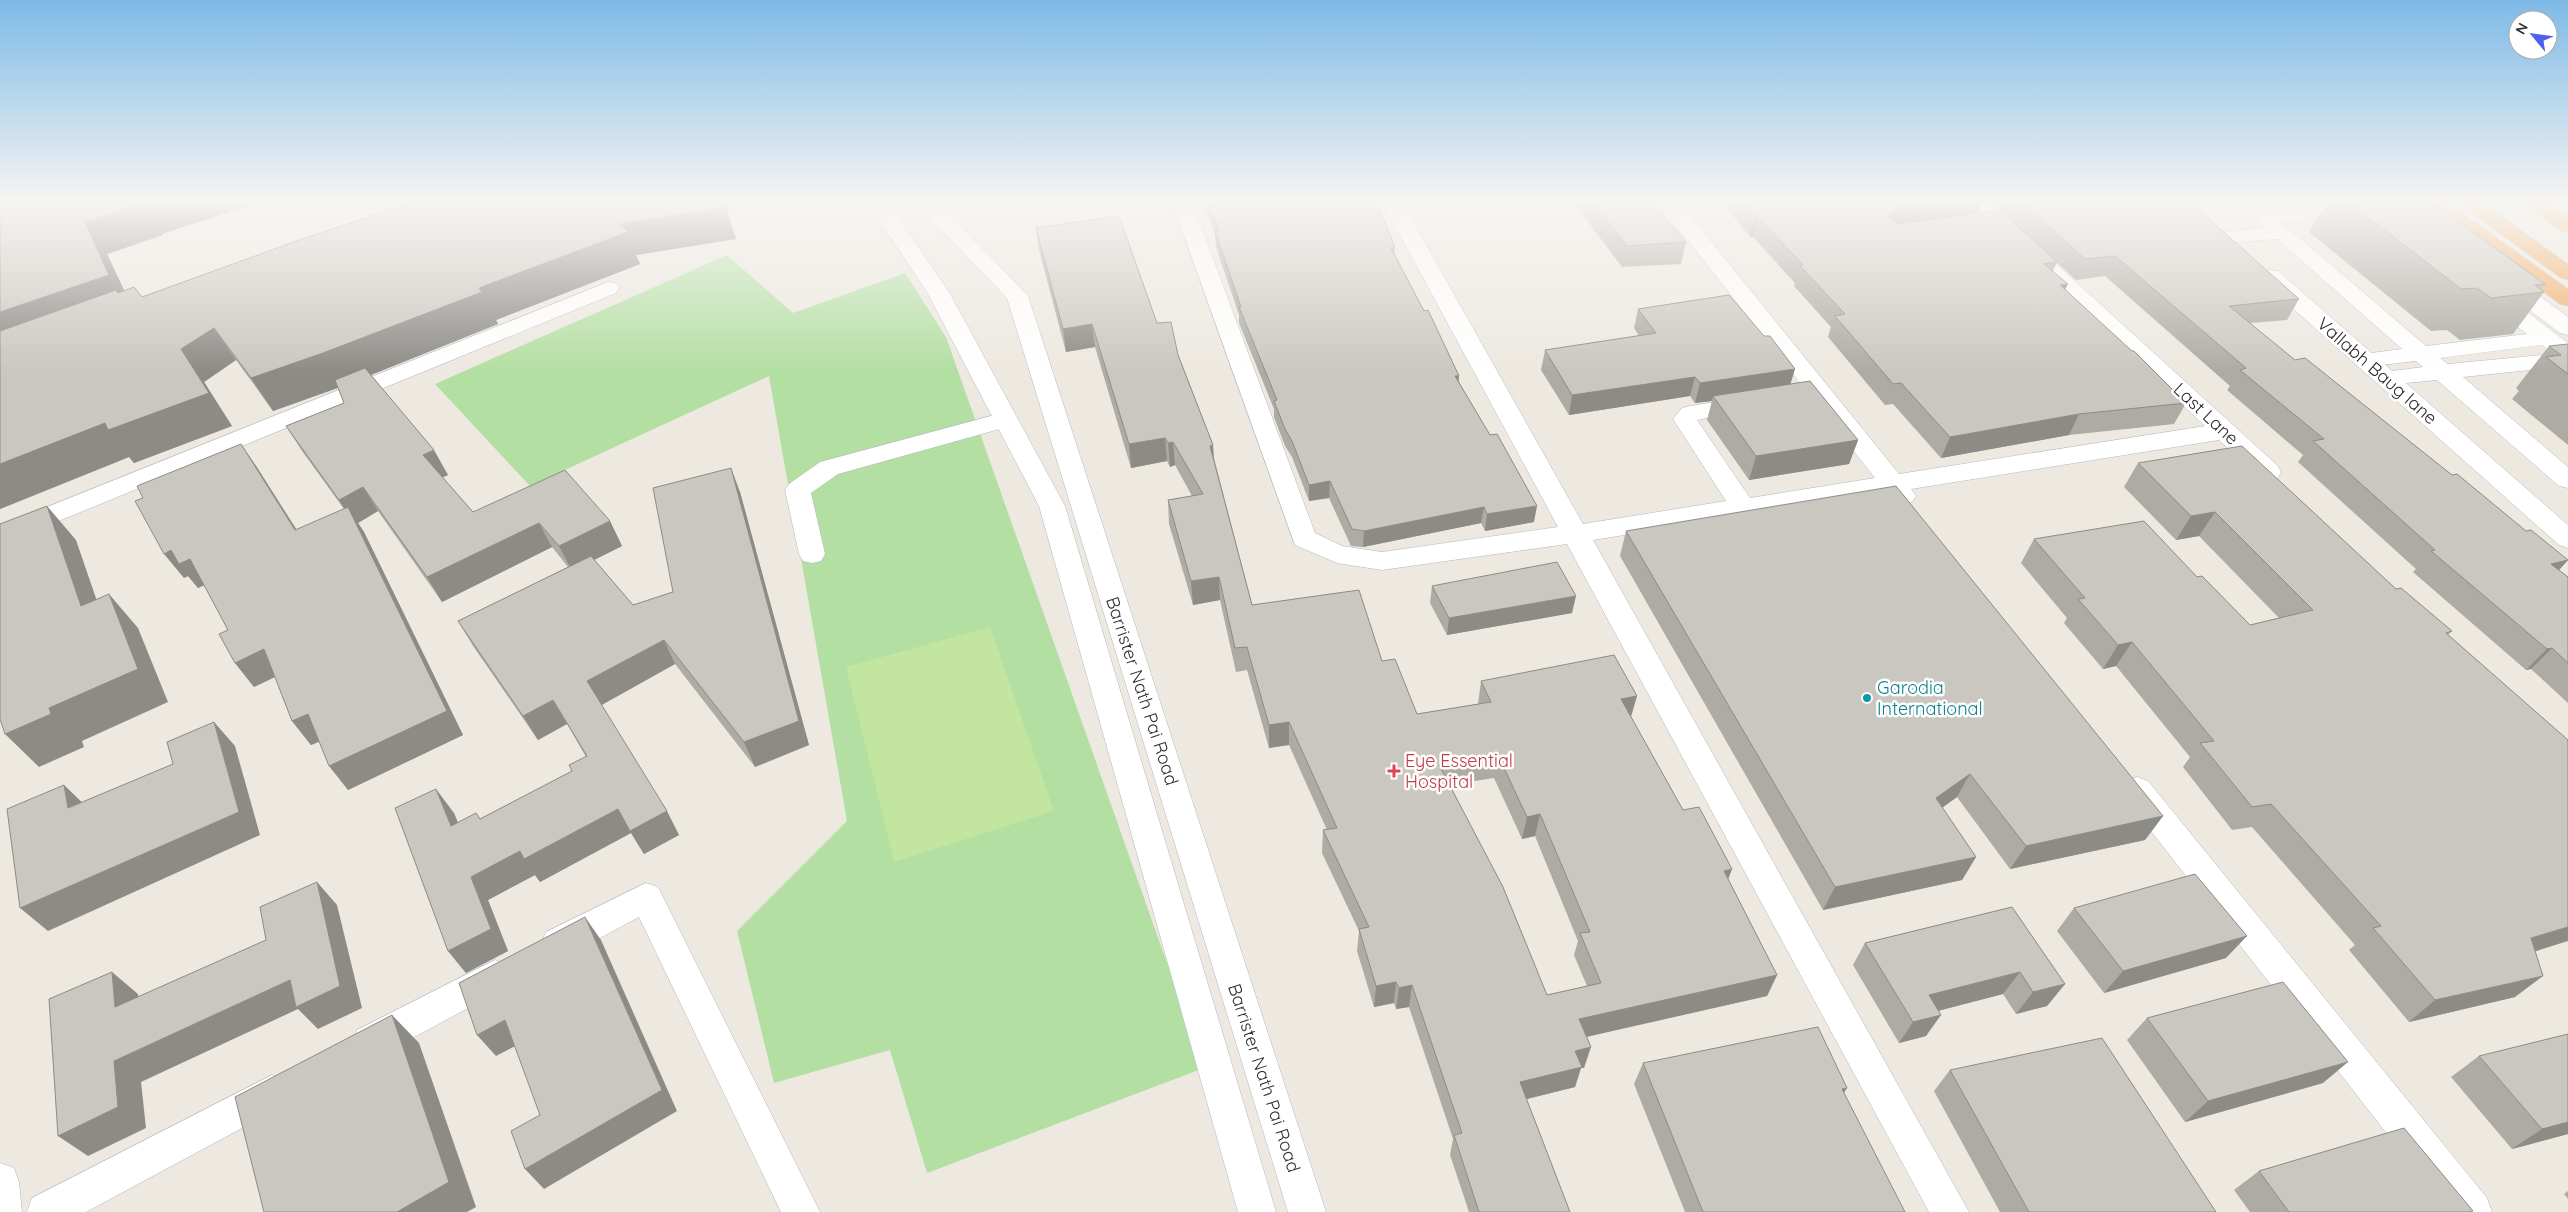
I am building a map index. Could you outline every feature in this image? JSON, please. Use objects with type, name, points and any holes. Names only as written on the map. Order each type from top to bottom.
[{"type":"highway","points":[[2512,259],[2560,293]]},
{"type":"highway","points":[[2546,259],[2568,274]]},
{"type":"street","points":[[915,259],[938,292],[1052,506],[1257,1212]]},
{"type":"street","name":"Barrister Nath Pai Road","points":[[980,259],[1017,296],[1307,1212]]},
{"type":"street","points":[[1202,259],[1304,539],[1337,554],[1382,561],[1575,534],[2225,431]]},
{"type":"street","points":[[1423,259],[1950,1212]]},
{"type":"street","points":[[1708,259],[1806,395],[1893,484],[1917,514]]},
{"type":"street","name":"Last Lane","points":[[2037,259],[2283,485]]},
{"type":"street","name":"Vallabh Baug lane","points":[[2249,259],[2568,539]]},
{"type":"street","points":[[2311,259],[2568,480]]},
{"type":"street","points":[[2568,328],[2485,278],[2547,338],[2568,354]]},
{"type":"street","points":[[0,536],[608,288]]},
{"type":"street","points":[[2364,360],[2547,338]]},
{"type":"street","points":[[2385,378],[2568,358]]},
{"type":"street","points":[[1743,507],[1685,419],[1690,413],[1764,402]]},
{"type":"street","points":[[812,554],[798,490],[829,468],[1006,420]]},
{"type":"street","points":[[2121,770],[2473,1212]]},
{"type":"street","points":[[341,1057],[646,897],[801,1212]]},
{"type":"street","points":[[46,1212],[297,1080]]},
{"type":"street","points":[[0,1182],[3,1212]]},
{"type":"green space","points":[[719,259],[731,259],[793,313],[905,273],[946,337],[1204,1068],[927,1173],[890,1050],[774,1083],[737,931],[847,821],[769,376],[530,486],[435,384]]},
{"type":"green space","points":[[990,627],[1054,811],[894,862],[846,667]]},
{"type":"building","points":[[0,259],[102,259],[109,275],[0,312]]},
{"type":"building","points":[[248,259],[557,259],[479,288],[482,292],[323,353],[251,378],[214,328],[181,349],[209,393],[108,430],[105,423],[0,464],[0,331],[116,290],[118,293],[134,287],[142,297]]},
{"type":"building","points":[[1044,259],[1134,259],[1157,323],[1171,322],[1178,355],[1213,445],[1210,446],[1252,605],[1359,590],[1382,661],[1395,659],[1417,714],[1491,702],[1481,681],[1614,655],[1637,696],[1621,699],[1683,810],[1699,807],[1732,869],[1724,871],[1777,975],[1579,1019],[1591,1047],[1575,1051],[1582,1067],[1520,1082],[1570,1212],[1479,1212],[1454,1135],[1462,1133],[1412,985],[1399,988],[1396,982],[1376,986],[1359,929],[1369,927],[1323,830],[1337,828],[1289,722],[1269,725],[1247,647],[1235,648],[1219,577],[1191,581],[1168,500],[1203,494],[1173,442],[1168,443],[1165,438],[1129,444],[1092,324],[1063,329]],"holes":[[[1498,755],[1527,817],[1540,814],[1590,932],[1580,933],[1601,983],[1547,995],[1503,887],[1439,765]]]},
{"type":"building","points":[[1224,259],[1397,259],[1424,311],[1428,310],[1459,376],[1455,376],[1490,435],[1497,434],[1537,506],[1487,514],[1484,507],[1364,531],[1352,529],[1330,481],[1309,485],[1274,401],[1277,400],[1239,307],[1241,307]]},
{"type":"building","points":[[1797,259],[2053,259],[2057,262],[2044,264],[2068,284],[2060,285],[2134,351],[2186,403],[2079,414],[1950,437],[1901,383],[1893,384],[1835,316],[1845,314],[1800,266],[1803,265]]},
{"type":"building","points":[[2118,259],[2253,259],[2299,299],[2229,306],[2295,360],[2305,358],[2452,475],[2457,474],[2526,531],[2531,530],[2568,560],[2551,564],[2568,577],[2568,663],[2552,648],[2547,649],[2431,551],[2435,550],[2313,441],[2324,439],[2240,370],[2246,368]]},
{"type":"building","points":[[2421,259],[2510,259],[2545,284],[2535,285],[2544,292],[2491,298],[2477,288],[2461,289]]},
{"type":"building","points":[[1729,295],[1764,336],[1770,336],[1795,369],[1700,383],[1695,377],[1572,395],[1545,350],[1656,333],[1638,309]]},
{"type":"building","points":[[2568,344],[2568,374],[2546,357],[2561,355],[2549,346]]},
{"type":"building","points":[[365,368],[434,450],[423,455],[473,512],[565,470],[610,521],[559,546],[539,523],[427,577],[363,487],[339,500],[286,426],[344,403],[335,380]]},
{"type":"building","points":[[1810,381],[1858,440],[1756,456],[1713,396]]},
{"type":"building","points":[[241,444],[295,530],[348,507],[447,711],[329,766],[308,714],[292,721],[264,649],[235,663],[219,634],[228,630],[190,559],[179,564],[171,550],[164,554],[135,501],[143,498],[137,486]]},
{"type":"building","points":[[2242,446],[2396,589],[2401,588],[2452,631],[2446,633],[2568,740],[2568,927],[2531,938],[2543,976],[2435,1000],[2373,928],[2381,926],[2271,804],[2252,807],[2200,743],[2214,741],[2132,642],[2118,645],[2078,599],[2085,598],[2034,539],[2144,521],[2197,577],[2202,576],[2250,625],[2313,610],[2215,512],[2191,516],[2138,463]]},
{"type":"building","points":[[731,468],[799,721],[744,742],[664,640],[587,681],[667,811],[630,831],[618,809],[524,859],[520,851],[471,877],[491,929],[448,951],[395,808],[436,789],[451,826],[476,813],[480,819],[572,771],[569,765],[587,756],[553,700],[523,716],[458,621],[591,556],[633,605],[673,592],[653,488]]},
{"type":"building","name":"Garodia International","points":[[1896,486],[2163,816],[2026,846],[1970,774],[1936,798],[1976,857],[1835,887],[1626,531]]},
{"type":"building","points":[[47,506],[81,606],[109,594],[138,669],[49,708],[51,714],[5,734],[0,719],[0,524]]},
{"type":"building","points":[[1557,562],[1576,596],[1449,618],[1432,586]]},
{"type":"building","points":[[214,722],[239,812],[20,908],[7,809],[64,785],[68,808],[173,764],[167,742]]},
{"type":"building","points":[[2195,874],[2247,936],[2123,971],[2074,908]]},
{"type":"building","points":[[317,882],[340,986],[296,1007],[290,980],[114,1061],[118,1107],[58,1136],[49,999],[112,972],[115,1007],[266,940],[260,907]]},
{"type":"building","points":[[2012,907],[2065,984],[2033,992],[2020,972],[1929,995],[1941,1015],[1913,1022],[1865,943]]},
{"type":"building","points":[[585,917],[662,1090],[525,1169],[511,1131],[540,1115],[505,1020],[477,1035],[459,983]]},
{"type":"building","points":[[2283,982],[2348,1062],[2208,1101],[2147,1018]]},
{"type":"building","points":[[392,1015],[449,1182],[397,1212],[264,1212],[235,1097]]},
{"type":"building","points":[[1818,1027],[1847,1088],[1842,1089],[1905,1212],[1703,1212],[1643,1063]]},
{"type":"building","points":[[2568,1034],[2568,1122],[2542,1129],[2479,1056]]},
{"type":"building","points":[[2102,1038],[2216,1212],[2029,1212],[1950,1070]]},
{"type":"building","points":[[2404,1128],[2473,1211],[2289,1212],[2259,1171]]},
{"type":"place","name":"Garodia International","points":[[1867,698]]},
{"type":"place","name":"Eye Essential Hospital","points":[[1394,771]]}]
